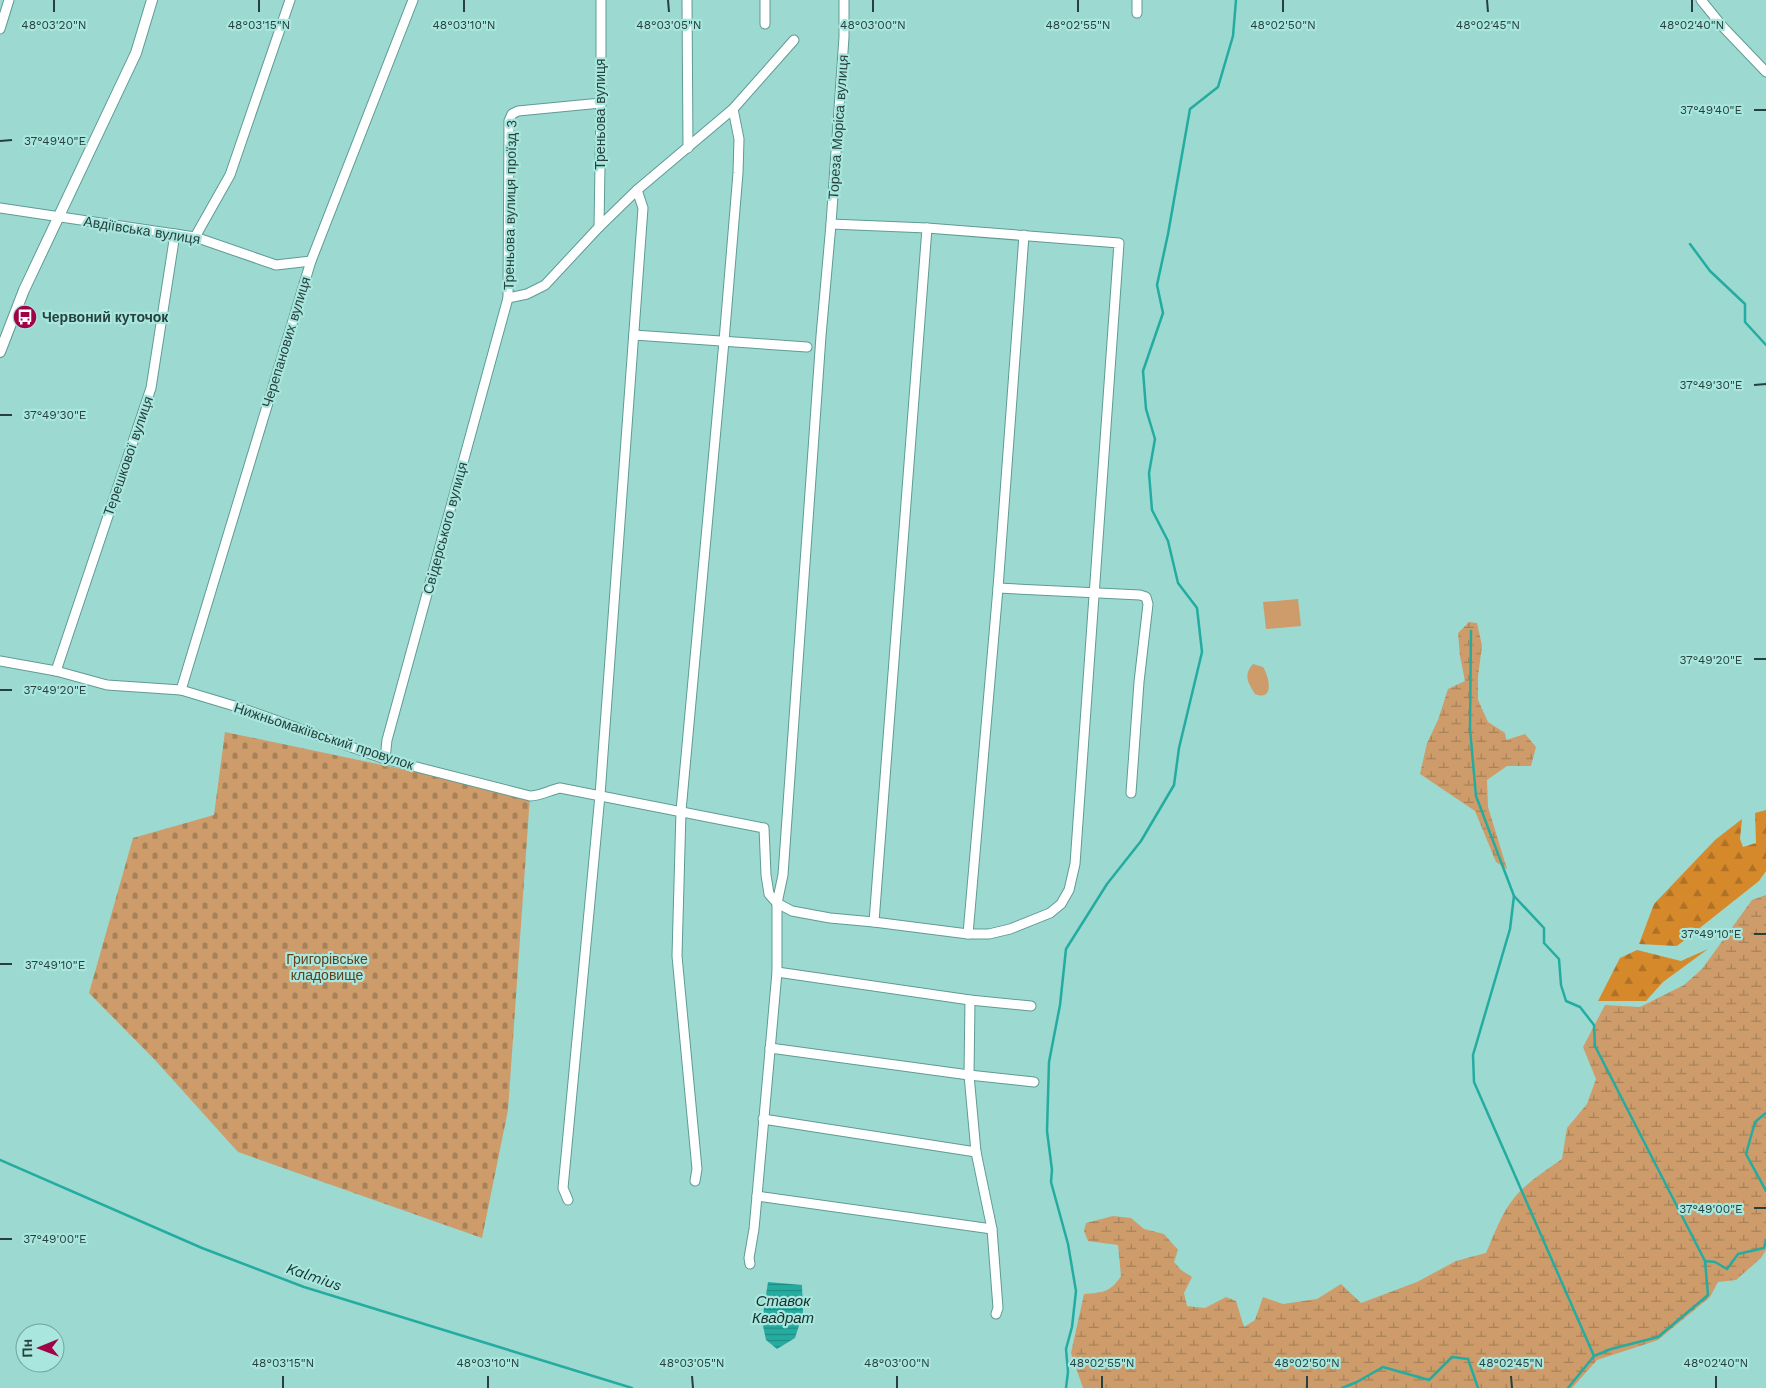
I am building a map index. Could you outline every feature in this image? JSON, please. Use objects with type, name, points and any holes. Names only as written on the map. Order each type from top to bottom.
[{"type":"street","points":[[0,29],[9,0]]},
{"type":"street","points":[[0,352],[24,290],[136,53],[152,0]]},
{"type":"street","points":[[195,237],[230,175],[290,0]]},
{"type":"street","name":"Черепанових вулиця","points":[[181,690],[311,261],[413,0]]},
{"type":"street","name":"Треньова вулиця","points":[[599,227],[601,0]]},
{"type":"street","points":[[687,0],[688,148]]},
{"type":"street","points":[[765,0],[765,24]]},
{"type":"street","name":"Тореза Моріса вулиця","points":[[777,903],[783,875],[831,224],[844,37],[844,0]]},
{"type":"street","points":[[1137,0],[1137,13]]},
{"type":"street","points":[[1701,0],[1722,27],[1766,72]]},
{"type":"street","points":[[508,298],[527,294],[545,285],[599,227],[637,190],[733,109],[794,40]]},
{"type":"street","name":"Треньова вулиця проїзд 3","points":[[508,298],[509,121],[512,114],[518,110],[601,103]]},
{"type":"street","points":[[695,1181],[697,1169],[677,956],[681,811],[738,173],[739,139],[733,109]]},
{"type":"street","points":[[568,1200],[563,1188],[600,795],[643,208],[637,190]]},
{"type":"street","name":"Авдіївська вулиця","points":[[0,208],[195,237],[276,265],[311,261]]},
{"type":"street","points":[[750,1264],[749,1258],[754,1229],[777,972],[777,903],[792,911],[830,918],[968,934],[989,934],[1032,922],[1050,913],[1061,904],[1069,890],[1075,864],[1119,243],[927,228],[831,224]]},
{"type":"street","points":[[874,922],[927,228]]},
{"type":"street","name":"Терешкової вулиця","points":[[56,671],[151,388],[175,234]]},
{"type":"street","points":[[968,934],[998,588],[1024,235]]},
{"type":"street","name":"Свiдерського вулиця","points":[[385,758],[387,740],[508,298]]},
{"type":"street","points":[[634,335],[807,347]]},
{"type":"street","points":[[998,588],[1095,591],[1146,597],[1148,604],[1139,682],[1131,793]]},
{"type":"street","name":"Нижньомакіївський провулок","points":[[0,661],[56,671],[107,685],[181,690],[241,708],[385,758],[530,796],[536,796],[560,788],[764,828],[768,894],[777,903]]},
{"type":"street","points":[[777,972],[970,1000],[1031,1006]]},
{"type":"street","points":[[970,1000],[969,1075],[976,1152],[992,1229],[998,1308],[996,1314]]},
{"type":"street","points":[[770,1048],[1034,1082]]},
{"type":"street","points":[[763,1119],[976,1152]]},
{"type":"street","points":[[757,1196],[992,1229]]},
{"type":"green space","points":[[1298,599],[1301,626],[1266,629],[1263,602]]},
{"type":"green space","points":[[1469,622],[1477,623],[1482,646],[1478,676],[1478,700],[1488,722],[1505,733],[1506,740],[1525,734],[1536,747],[1531,766],[1507,766],[1487,780],[1488,807],[1507,869],[1496,862],[1475,811],[1420,774],[1427,743],[1438,720],[1448,689],[1465,681],[1458,633]]},
{"type":"green space","points":[[1253,664],[1263,667],[1268,682],[1268,691],[1261,696],[1255,694],[1247,675]]},
{"type":"green space","name":"Григорівське кладовище","points":[[225,732],[530,796],[508,1110],[482,1238],[238,1152],[155,1060],[89,993],[133,838],[214,815]]},
{"type":"green space","points":[[1766,810],[1766,871],[1759,881],[1677,946],[1639,944],[1654,904],[1715,840],[1742,819],[1740,839],[1743,847],[1756,843],[1755,813]]},
{"type":"green space","points":[[1766,895],[1766,1250],[1761,1258],[1736,1280],[1718,1282],[1710,1297],[1658,1340],[1597,1360],[1572,1388],[1083,1388],[1071,1353],[1084,1294],[1106,1291],[1121,1276],[1118,1245],[1088,1241],[1084,1231],[1086,1223],[1113,1216],[1131,1218],[1144,1229],[1164,1234],[1178,1250],[1174,1262],[1181,1270],[1192,1277],[1184,1293],[1187,1306],[1205,1308],[1226,1297],[1236,1301],[1244,1327],[1255,1320],[1263,1297],[1283,1304],[1317,1299],[1341,1284],[1361,1303],[1417,1282],[1456,1261],[1486,1253],[1509,1204],[1530,1182],[1562,1159],[1567,1128],[1587,1104],[1596,1079],[1583,1047],[1605,1005],[1640,1007],[1684,985],[1702,969],[1752,900]]},
{"type":"green space","points":[[1708,949],[1663,982],[1646,1001],[1598,1001],[1620,958],[1637,950],[1681,961]]},
{"type":"water","name":"Ставок Квадрат","points":[[768,1282],[802,1285],[803,1313],[795,1338],[777,1349],[766,1340],[762,1321]]},
{"type":"waterway","points":[[1066,1388],[1068,1372],[1066,1349],[1072,1327],[1076,1291],[1068,1244],[1051,1182],[1052,1170],[1047,1131],[1049,1062],[1060,1005],[1066,949],[1107,884],[1141,841],[1174,785],[1179,748],[1202,652],[1197,608],[1178,583],[1168,541],[1152,510],[1149,473],[1155,439],[1146,409],[1143,371],[1163,313],[1157,285],[1190,109],[1218,87],[1233,36],[1236,0]]},
{"type":"waterway","points":[[1690,244],[1710,271],[1745,304],[1745,322],[1766,345]]},
{"type":"waterway","points":[[1471,631],[1470,729],[1476,796],[1514,896],[1510,929],[1473,1055],[1474,1082],[1594,1356]]},
{"type":"waterway","points":[[1514,896],[1544,928],[1544,943],[1559,959],[1561,985],[1566,1001],[1580,1007],[1594,1025],[1595,1046],[1705,1261]]},
{"type":"waterway","name":"Kalmius","points":[[1766,1113],[1755,1122],[1746,1154],[1766,1191]]},
{"type":"waterway","name":"Kalmius","points":[[0,1160],[202,1248],[304,1287],[632,1388]]},
{"type":"waterway","name":"Kalmius","points":[[1568,1388],[1594,1356],[1611,1349],[1658,1337],[1708,1295],[1705,1261],[1715,1262],[1727,1269],[1738,1254],[1764,1248],[1766,1240]]},
{"type":"waterway","name":"Kalmius","points":[[1342,1388],[1383,1367],[1429,1380],[1452,1357],[1468,1359],[1478,1388]]},
{"type":"place","name":"Червоний куточок","points":[[25,317]]}]
